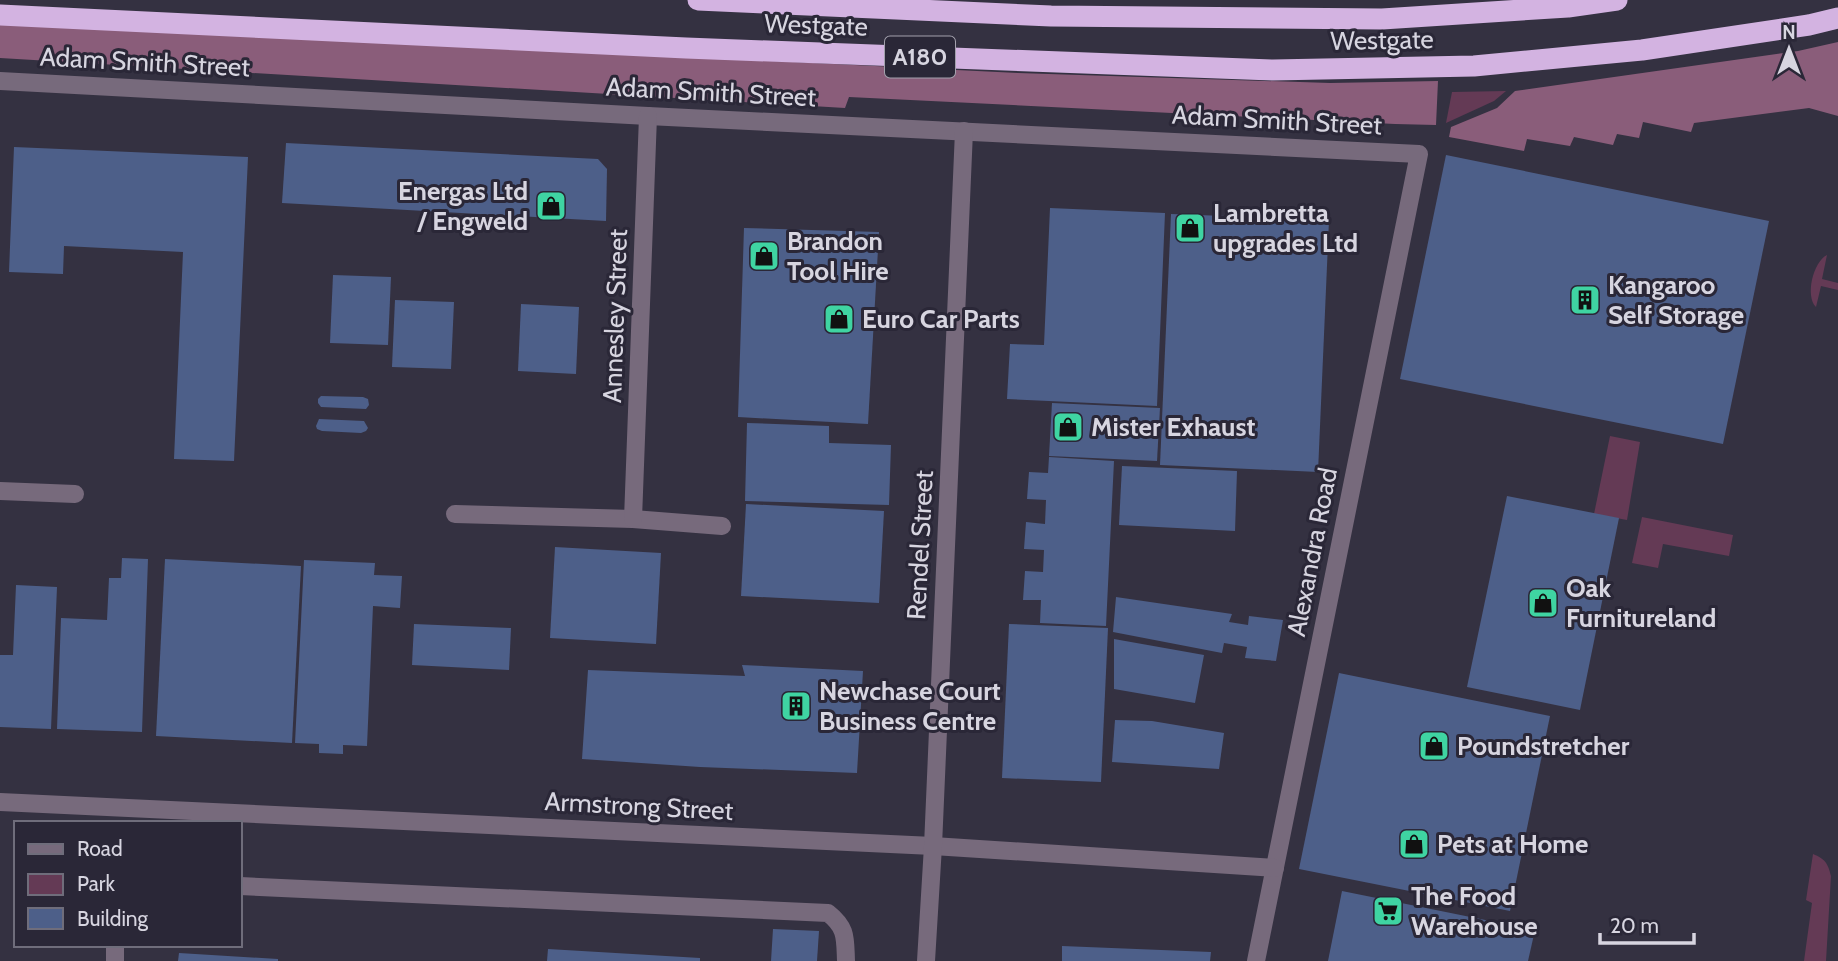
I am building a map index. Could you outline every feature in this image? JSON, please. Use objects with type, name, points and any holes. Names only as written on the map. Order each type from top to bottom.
[{"type":"highway","name":"Westgate","points":[[698,0],[1051,16],[1382,19],[1617,0]]},
{"type":"highway","name":"Westgate","points":[[0,15],[686,48],[1273,70],[1474,66],[1642,50],[1809,25],[1838,18]]},
{"type":"street","points":[[924,0],[1051,16]]},
{"type":"street","name":"Adam Smith Street","points":[[0,80],[648,116],[1419,154]]},
{"type":"street","name":"Annesley Street","points":[[633,519],[648,116]]},
{"type":"street","name":"Rendel Street","points":[[926,961],[964,131]]},
{"type":"street","name":"Alexandra Road","points":[[1256,961],[1419,154]]},
{"type":"street","points":[[0,491],[75,494]]},
{"type":"street","points":[[455,514],[633,519],[722,526]]},
{"type":"street","name":"Armstrong Street","points":[[0,803],[933,846],[1275,868]]},
{"type":"street","points":[[242,886],[828,913],[841,923],[846,961]]},
{"type":"green space","points":[[1506,91],[1494,101],[1446,123],[1452,92]]},
{"type":"green space","points":[[1827,255],[1822,279],[1838,283],[1838,290],[1821,286],[1816,307],[1811,295],[1812,280],[1818,265]]},
{"type":"green space","points":[[1610,436],[1640,442],[1627,520],[1594,514]]},
{"type":"green space","points":[[1642,517],[1733,535],[1729,556],[1663,544],[1658,568],[1632,563]]},
{"type":"green space","points":[[1813,854],[1825,862],[1831,876],[1826,961],[1804,961],[1812,903],[1806,900]]},
{"type":"shaded area","points":[[0,23],[1018,73],[1330,83],[1438,81],[1436,125],[849,97],[845,108],[0,58]]},
{"type":"shaded area","points":[[1838,42],[1838,116],[1809,108],[1694,123],[1691,132],[1643,122],[1639,138],[1617,134],[1613,145],[1574,137],[1570,146],[1527,139],[1524,151],[1449,137],[1451,127],[1497,108],[1515,91],[1798,51]]},
{"type":"building","points":[[286,143],[598,159],[607,169],[606,221],[282,203]]},
{"type":"building","points":[[14,147],[248,157],[234,461],[174,459],[183,252],[64,246],[63,274],[9,272]]},
{"type":"building","name":"Kangaroo Self Storage","points":[[1446,155],[1769,221],[1723,444],[1400,379]]},
{"type":"building","points":[[1050,208],[1165,213],[1157,406],[1007,399],[1010,344],[1044,345]]},
{"type":"building","points":[[1171,214],[1329,220],[1318,472],[1160,465]]},
{"type":"building","points":[[744,228],[879,232],[868,424],[738,417]]},
{"type":"building","points":[[333,275],[391,277],[388,345],[330,343]]},
{"type":"building","points":[[395,300],[454,302],[451,369],[392,367]]},
{"type":"building","points":[[521,304],[579,307],[576,374],[518,371]]},
{"type":"building","points":[[321,396],[363,397],[368,399],[369,405],[366,409],[321,407],[318,399]]},
{"type":"building","points":[[1052,403],[1160,408],[1157,461],[1049,456]]},
{"type":"building","points":[[319,419],[364,421],[368,428],[361,433],[322,431],[316,426]]},
{"type":"building","points":[[747,423],[829,426],[829,443],[891,445],[889,505],[745,501]]},
{"type":"building","points":[[1049,457],[1114,461],[1106,626],[1040,623],[1041,600],[1023,600],[1025,571],[1043,572],[1044,550],[1024,549],[1026,522],[1045,524],[1046,500],[1027,499],[1029,472],[1048,473]]},
{"type":"building","points":[[1122,466],[1237,471],[1235,531],[1119,525]]},
{"type":"building","name":"Oak Furnitureland","points":[[1507,496],[1619,518],[1580,710],[1467,687]]},
{"type":"building","points":[[746,504],[884,511],[879,603],[741,596]]},
{"type":"building","points":[[555,547],[661,553],[656,644],[550,638]]},
{"type":"building","points":[[122,558],[148,559],[142,732],[57,729],[61,618],[107,620],[109,578],[121,578]]},
{"type":"building","points":[[165,559],[301,566],[292,743],[156,736]]},
{"type":"building","points":[[304,560],[375,563],[374,575],[402,576],[400,608],[373,606],[367,746],[343,745],[343,754],[319,753],[319,744],[295,743]]},
{"type":"building","points":[[16,585],[57,587],[51,729],[0,727],[0,655],[13,655]]},
{"type":"building","points":[[1116,597],[1232,614],[1229,622],[1248,625],[1249,616],[1283,620],[1276,661],[1245,658],[1247,647],[1224,643],[1222,653],[1113,632]]},
{"type":"building","points":[[414,624],[511,628],[509,670],[412,665]]},
{"type":"building","points":[[1009,624],[1108,628],[1101,782],[1002,778]]},
{"type":"building","points":[[1114,639],[1204,655],[1195,703],[1114,689]]},
{"type":"building","points":[[742,665],[863,671],[857,773],[582,759],[588,670],[745,676]]},
{"type":"building","points":[[1339,673],[1550,716],[1510,911],[1299,869]]},
{"type":"building","points":[[1115,720],[1152,721],[1224,733],[1219,769],[1112,762]]},
{"type":"building","name":"The Food Warehouse","points":[[1342,891],[1535,930],[1528,961],[1328,961]]},
{"type":"building","points":[[773,929],[819,931],[817,961],[771,961]]},
{"type":"building","points":[[1062,946],[1211,952],[1210,961],[1062,961]]},
{"type":"building","points":[[548,949],[700,958],[700,961],[547,961]]},
{"type":"building","points":[[179,953],[278,959],[278,961],[178,961]]},
{"type":"place","name":"Energas Ltd / Engweld","points":[[551,206]]},
{"type":"place","name":"Lambretta upgrades Ltd","points":[[1190,228]]},
{"type":"place","name":"Brandon Tool Hire","points":[[764,256]]},
{"type":"place","name":"Kangaroo Self Storage","points":[[1585,300]]},
{"type":"place","name":"Euro Car Parts","points":[[839,319]]},
{"type":"place","name":"Mister Exhaust","points":[[1068,427]]},
{"type":"place","name":"Oak Furnitureland","points":[[1543,603]]},
{"type":"place","name":"Newchase Court Business Centre","points":[[796,706]]},
{"type":"place","name":"Poundstretcher","points":[[1434,746]]},
{"type":"place","name":"Pets at Home","points":[[1414,844]]},
{"type":"place","name":"The Food Warehouse","points":[[1388,911]]}]
